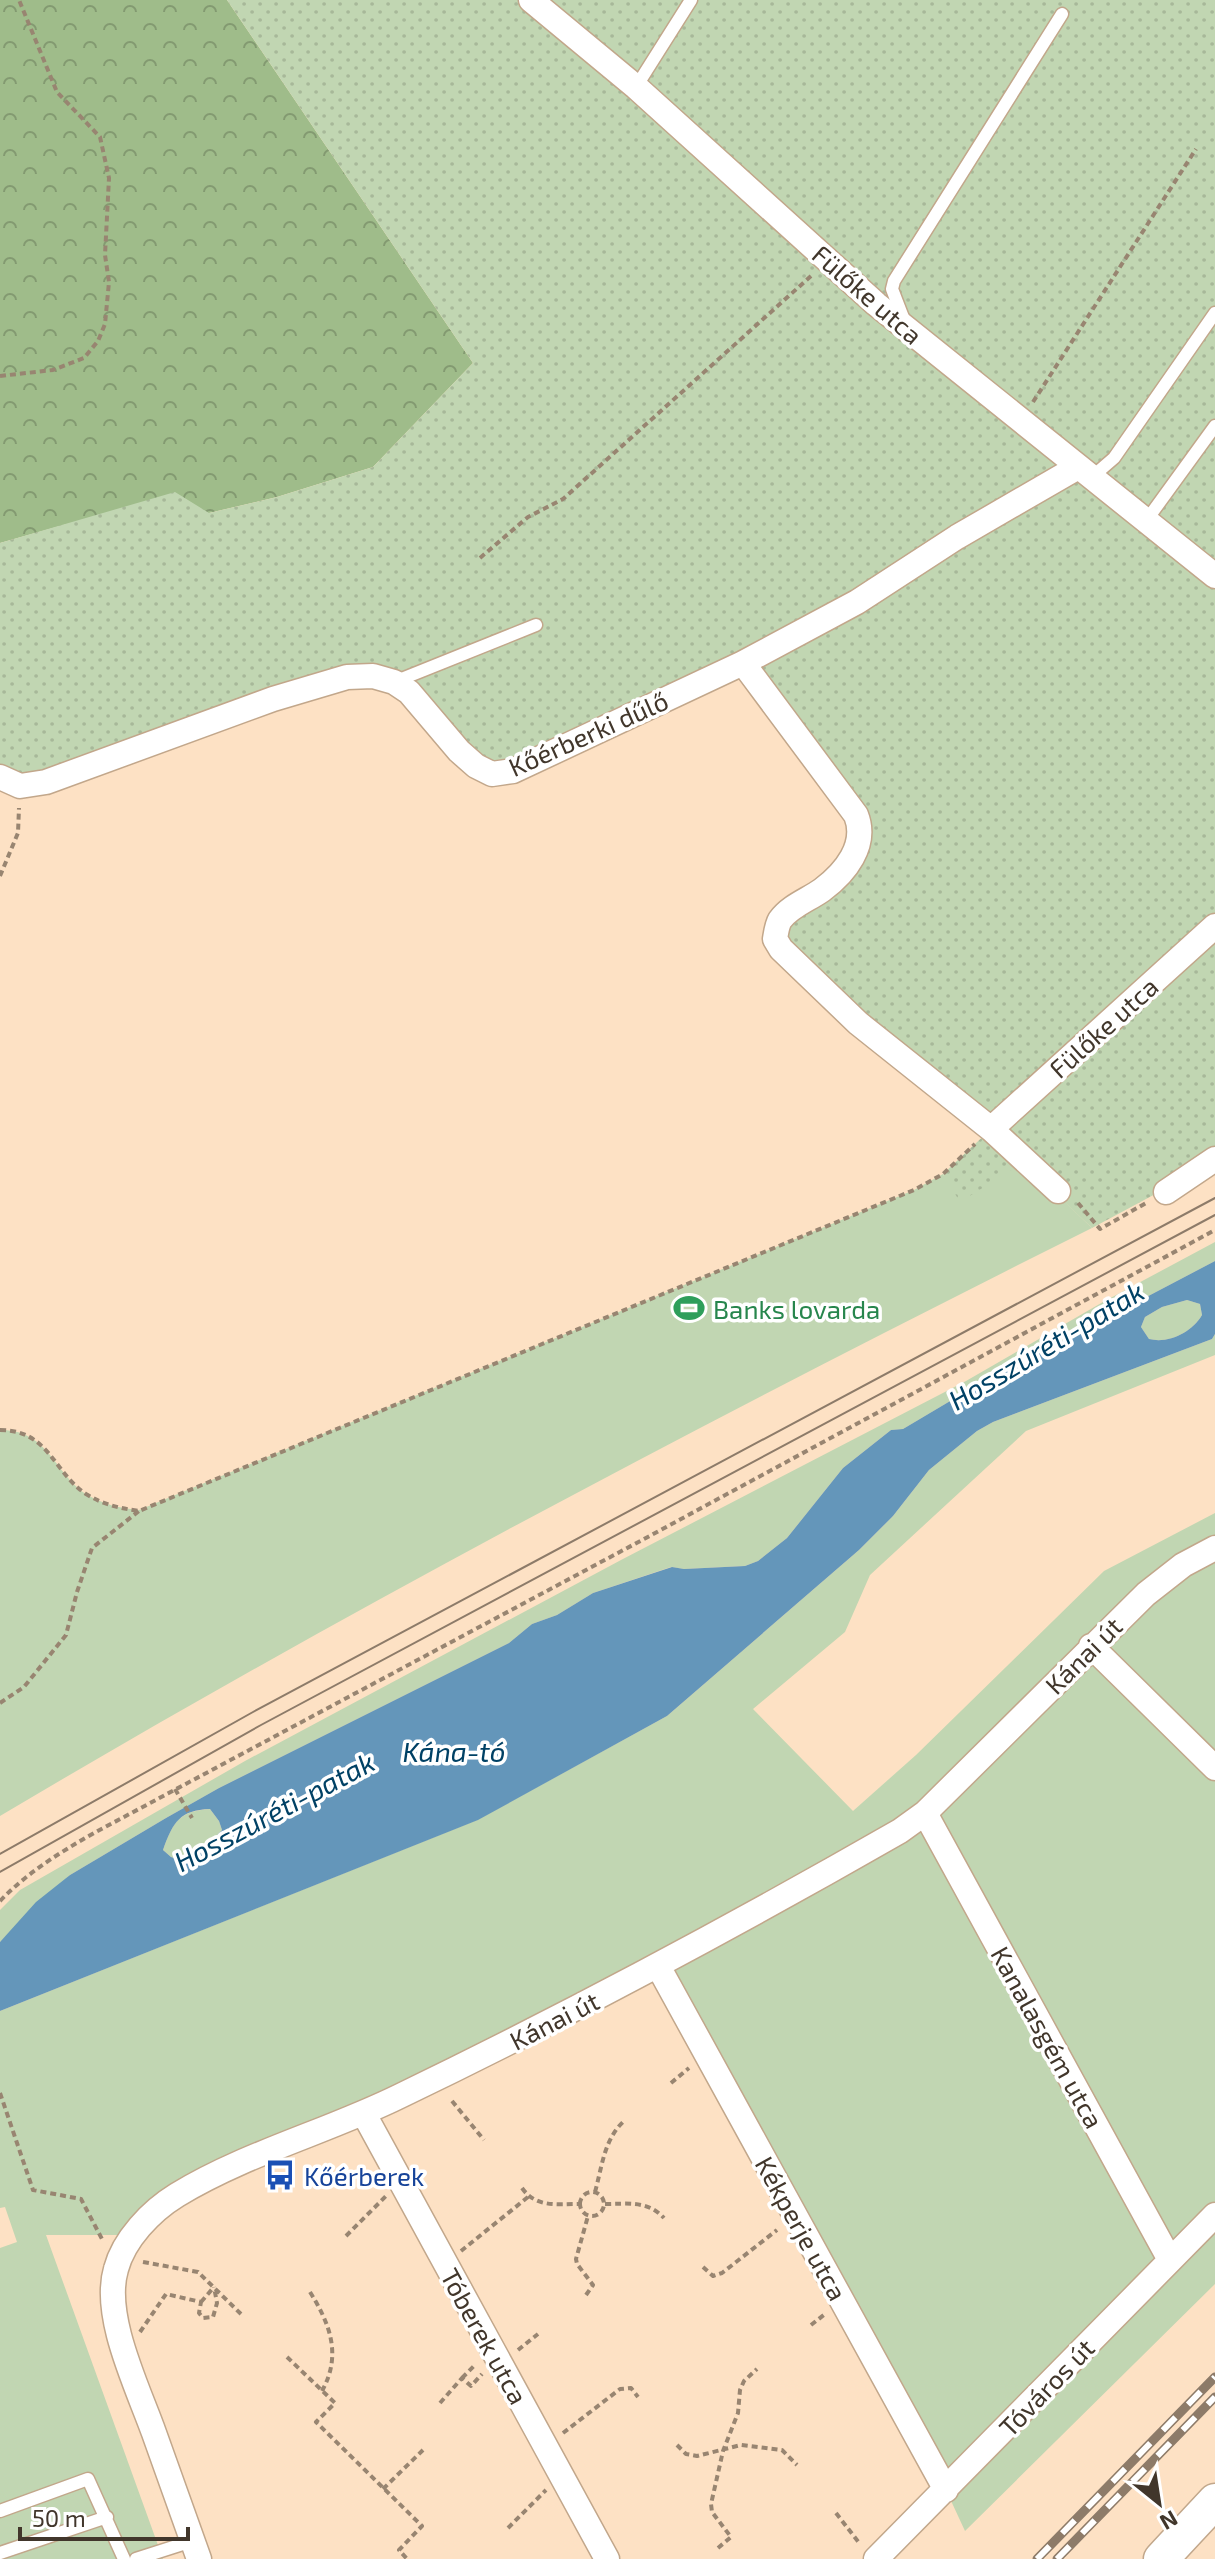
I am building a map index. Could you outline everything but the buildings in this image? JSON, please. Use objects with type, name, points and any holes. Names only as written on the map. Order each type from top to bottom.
[{"type":"street","name":"Fülőke utca","points":[[531,0],[636,87],[908,331],[1215,576]]},
{"type":"street","name":"Kőérberki dűlő","points":[[394,682],[409,692],[459,751],[476,766],[492,774],[513,771],[743,663],[857,602],[957,537],[1085,472]]},
{"type":"street","points":[[743,663],[856,815],[862,829],[855,855],[840,874],[789,911],[779,922],[775,939],[781,949],[858,1023],[991,1129],[1058,1191]]},
{"type":"street","points":[[10,781],[46,782],[273,699],[347,677],[373,676],[394,682]]},
{"type":"street","name":"Fülőke utca","points":[[991,1129],[1215,926]]},
{"type":"street","points":[[1166,1192],[1215,1159]]},
{"type":"street","name":"Kánai út","points":[[196,2550],[118,2333],[113,2290],[119,2261],[133,2235],[174,2197],[204,2180],[364,2114],[521,2037],[658,1966],[900,1831],[925,1813],[1146,1594],[1183,1565],[1215,1548]]},
{"type":"street","points":[[1091,1646],[1215,1768]]},
{"type":"street","name":"Kanalasgém utca","points":[[925,1813],[1170,2260]]},
{"type":"street","name":"Kékperje utca","points":[[658,1966],[946,2490]]},
{"type":"street","name":"Tóberek utca","points":[[364,2114],[607,2559]]},
{"type":"street","name":"Tóváros út","points":[[870,2554],[946,2490],[1215,2215]]},
{"type":"street","points":[[1161,2559],[1215,2501]]},
{"type":"lane","points":[[636,87],[691,0]]},
{"type":"lane","points":[[908,331],[892,289],[894,281],[1062,14]]},
{"type":"lane","points":[[1085,472],[1114,458],[1215,313]]},
{"type":"lane","points":[[1146,521],[1215,426]]},
{"type":"lane","points":[[394,682],[536,625]]},
{"type":"lane","points":[[0,2511],[88,2479],[124,2559]]},
{"type":"lane","points":[[0,2553],[107,2517]]},
{"type":"lane","points":[[144,2558],[196,2550]]},
{"type":"path","points":[[0,376],[53,370],[84,358],[98,341],[105,324],[109,282],[105,255],[109,178],[100,137],[57,92],[19,0]]},
{"type":"path","points":[[1022,421],[1196,149]]},
{"type":"path","points":[[480,558],[528,517],[563,499],[800,287],[826,260]]},
{"type":"path","points":[[0,876],[18,833],[10,781]]},
{"type":"path","points":[[0,1703],[24,1687],[66,1635],[92,1548],[139,1511],[914,1190],[943,1174],[991,1129]]},
{"type":"path","points":[[1058,1191],[1068,1191],[1100,1229],[1166,1192]]},
{"type":"path","points":[[0,1901],[39,1866],[175,1789],[1215,1230]]},
{"type":"path","points":[[0,1430],[16,1430],[38,1441],[84,1493],[110,1507],[139,1511]]},
{"type":"path","points":[[175,1789],[192,1818]]},
{"type":"path","points":[[671,2083],[694,2064]]},
{"type":"path","points":[[0,2093],[33,2190],[81,2199],[102,2239]]},
{"type":"path","points":[[452,2101],[484,2140]]},
{"type":"path","points":[[595,2192],[612,2132],[623,2122]]},
{"type":"path","points":[[522,2188],[528,2197],[542,2204],[579,2204]]},
{"type":"path","points":[[595,2192],[605,2204],[602,2212],[588,2216],[579,2204],[582,2197],[595,2192]]},
{"type":"path","points":[[346,2236],[387,2194]]},
{"type":"path","points":[[458,2253],[528,2197]]},
{"type":"path","points":[[605,2204],[643,2205],[655,2208],[664,2218]]},
{"type":"path","points":[[586,2295],[593,2285],[576,2259],[588,2216]]},
{"type":"path","points":[[703,2267],[713,2276],[722,2273],[782,2226]]},
{"type":"path","points":[[143,2262],[198,2272],[242,2315]]},
{"type":"path","points":[[214,2287],[217,2303],[213,2317],[203,2318],[199,2313],[201,2302],[214,2287]]},
{"type":"path","points":[[310,2292],[323,2313],[334,2348],[322,2391]]},
{"type":"path","points":[[139,2334],[166,2294],[201,2302]]},
{"type":"path","points":[[513,2354],[538,2334]]},
{"type":"path","points":[[287,2357],[335,2403],[316,2422],[422,2526],[399,2550],[407,2559]]},
{"type":"path","points":[[440,2403],[479,2361]]},
{"type":"path","points":[[718,2548],[731,2537],[712,2512],[711,2504],[723,2451],[738,2413],[740,2390],[744,2381],[757,2369]]},
{"type":"path","points":[[462,2378],[471,2386],[485,2372]]},
{"type":"path","points":[[558,2437],[620,2389],[631,2388],[638,2397]]},
{"type":"path","points":[[677,2445],[686,2454],[697,2456],[741,2445],[782,2450],[797,2465]]},
{"type":"path","points":[[383,2489],[423,2450]]},
{"type":"path","points":[[508,2528],[547,2488]]},
{"type":"path","points":[[836,2513],[870,2554]]},
{"type":"green space","points":[[0,0],[227,0],[473,363],[373,467],[277,497],[209,513],[67,524],[0,543]]},
{"type":"green space","points":[[227,0],[1215,0],[1215,1162],[1092,1228],[1023,1163],[960,1202],[943,1174],[991,1129],[775,939],[822,889],[862,829],[743,663],[492,774],[373,676],[47,782],[0,777],[0,543],[175,492],[209,513],[277,497],[373,467],[473,363]]},
{"type":"green space","points":[[1023,1162],[1092,1228],[540,1512],[268,1661],[0,1816],[0,1430],[16,1432],[40,1444],[86,1494],[112,1505],[139,1510],[914,1190],[943,1174]]},
{"type":"green space","points":[[1215,1242],[1215,1261],[962,1394],[903,1429],[891,1430],[843,1468],[787,1538],[758,1561],[745,1566],[671,1567],[593,1593],[557,1615],[532,1624],[509,1643],[219,1788],[166,1818],[70,1875],[0,1942],[0,1910],[20,1890],[245,1761],[621,1560],[966,1381]]},
{"type":"green space","points":[[1187,1300],[1200,1304],[1202,1315],[1192,1327],[1172,1338],[1149,1339],[1141,1327],[1145,1317],[1162,1307]]},
{"type":"green space","points":[[1215,1334],[1215,1355],[1026,1431],[870,1575],[845,1632],[753,1709],[853,1811],[916,1755],[1104,1571],[1215,1513],[1215,2284],[965,2531],[946,2490],[658,1966],[204,2180],[133,2235],[46,2235],[163,2559],[0,2559],[0,2248],[17,2242],[5,2207],[0,2208],[0,2011],[477,1820],[667,1716],[859,1550],[893,1516],[929,1470],[977,1431],[993,1422],[1212,1339]]},
{"type":"green space","points":[[210,1809],[222,1830],[207,1846],[180,1860],[163,1850],[174,1825],[184,1815]]},
{"type":"water","name":"Kána-tó","points":[[1215,1261],[1215,1334],[1212,1339],[993,1422],[977,1431],[929,1470],[893,1516],[859,1550],[667,1716],[478,1820],[0,2011],[0,1942],[36,1902],[70,1875],[219,1788],[509,1643],[532,1624],[557,1615],[593,1593],[672,1567],[745,1566],[758,1561],[787,1538],[843,1468],[891,1430],[903,1429],[962,1394]],"holes":[[[1187,1300],[1200,1304],[1202,1315],[1192,1327],[1172,1338],[1149,1339],[1141,1327],[1145,1317],[1162,1307]],[[210,1809],[222,1830],[207,1846],[180,1860],[163,1850],[179,1819],[191,1812]]]},
{"type":"tram line","points":[[0,1854],[253,1712],[1215,1198]]},
{"type":"tram line","points":[[0,1872],[261,1725],[1215,1215]]},
{"type":"railway","points":[[1037,2559],[1215,2377]]},
{"type":"railway","points":[[1057,2559],[1215,2397]]},
{"type":"place","name":"Banks lovarda","points":[[689,1308]]},
{"type":"place","name":"Kőérberek","points":[[280,2175]]},
{"type":"water label","name":"Hosszúréti-patak","points":[[1046,1345]]},
{"type":"water label","name":"Hosszúréti-patak","points":[[274,1811]]}]
